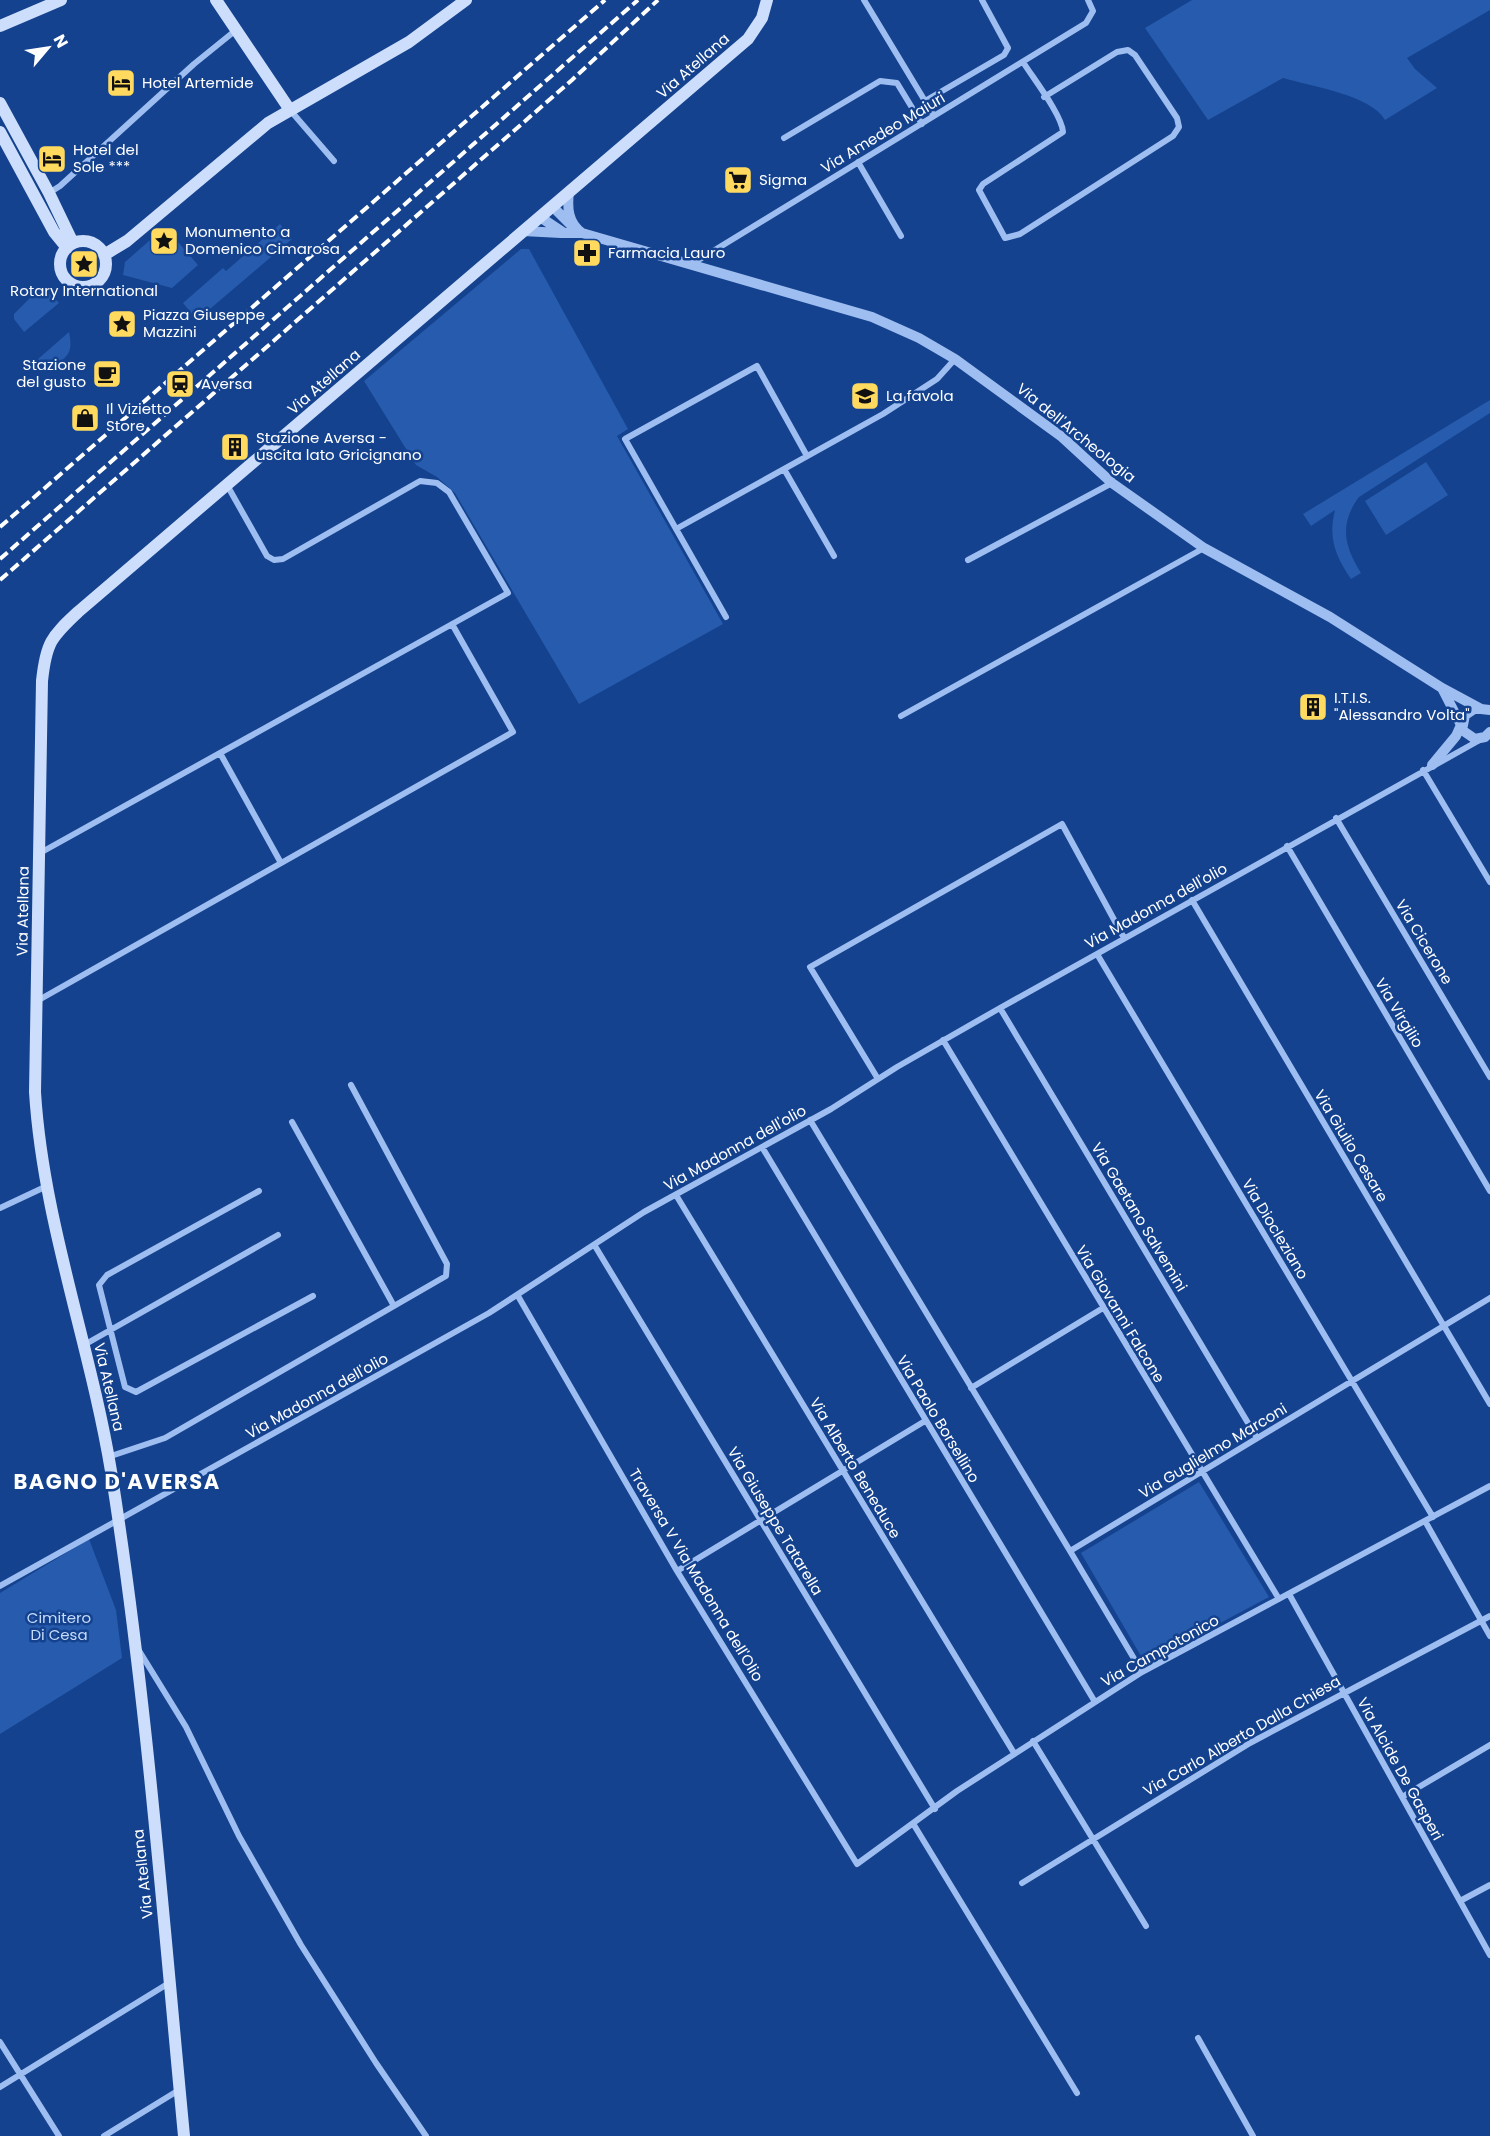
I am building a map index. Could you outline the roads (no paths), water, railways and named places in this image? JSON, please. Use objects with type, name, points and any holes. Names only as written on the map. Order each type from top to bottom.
[{"type":"main road","points":[[0,26],[60,0]]},
{"type":"main road","points":[[216,0],[290,110]]},
{"type":"main road","points":[[104,255],[127,241],[268,123],[409,42],[466,0]]},
{"type":"main road","name":"Via Atellana","points":[[184,2136],[132,1640],[117,1519],[108,1458],[38,1141],[35,1092],[42,681],[45,652],[55,634],[78,612],[748,39],[762,18],[767,0]]},
{"type":"main road","points":[[0,103],[49,193],[70,245]]},
{"type":"main road","points":[[0,132],[54,232],[70,245]]},
{"type":"main road","points":[[91,243],[104,255],[106,262],[102,277],[90,286],[68,282],[61,269],[62,254],[70,245],[91,243]]},
{"type":"street","points":[[864,0],[934,116]]},
{"type":"street","points":[[926,101],[1004,55],[1008,48],[982,0]]},
{"type":"street","name":"Via Amedeo Maiuri","points":[[692,264],[1086,23],[1092,11],[1091,1]]},
{"type":"street","points":[[49,193],[60,186],[194,64],[236,30]]},
{"type":"street","points":[[1023,62],[1044,97],[1063,126],[1063,132],[983,184],[979,190],[1005,238],[1020,234],[1173,136],[1179,127],[1177,118],[1135,55],[1128,50],[1117,52],[1044,97]]},
{"type":"street","points":[[784,138],[880,81],[897,83],[922,124]]},
{"type":"street","points":[[290,110],[334,161]]},
{"type":"street","points":[[858,162],[902,236]]},
{"type":"street","points":[[568,229],[569,192]]},
{"type":"street","points":[[552,206],[568,229]]},
{"type":"street","points":[[540,217],[568,229]]},
{"type":"street","points":[[523,231],[568,229]]},
{"type":"street","name":"Via dell'Archeologia","points":[[568,229],[872,317],[919,338],[955,359],[1062,437],[1112,483],[1204,548],[1330,617],[1442,688],[1487,712]]},
{"type":"street","points":[[676,529],[919,392],[937,379],[955,359]]},
{"type":"street","points":[[726,617],[625,440],[757,366],[807,456]]},
{"type":"street","points":[[784,468],[834,556]]},
{"type":"street","points":[[39,854],[508,593],[449,492],[436,483],[420,481],[283,559],[274,560],[267,556],[226,485]]},
{"type":"street","points":[[968,560],[1112,483]]},
{"type":"street","points":[[901,716],[1204,548]]},
{"type":"street","points":[[37,1001],[513,732],[452,624]]},
{"type":"street","points":[[1442,688],[1470,738],[1488,734]]},
{"type":"street","points":[[1487,712],[1469,711],[1456,736],[1427,767],[1490,882]]},
{"type":"street","name":"Via Madonna dell'olio","points":[[0,1586],[518,1296],[644,1212],[810,1120],[1000,1008],[1488,734]]},
{"type":"street","points":[[220,753],[281,863]]},
{"type":"street","name":"Via Cicerone","points":[[1336,818],[1490,1077]]},
{"type":"street","points":[[878,1078],[810,967],[1062,824],[1124,938]]},
{"type":"street","name":"Via Virgilio","points":[[1287,846],[1490,1191]]},
{"type":"street","name":"Via Giulio Cesare","points":[[1192,900],[1490,1404]]},
{"type":"street","name":"Via Diocleziano","points":[[1097,954],[1433,1517]]},
{"type":"street","name":"Via Gaetano Salvemini","points":[[1000,1008],[1257,1438]]},
{"type":"street","name":"Via Giovanni Falcone","points":[[944,1040],[1200,1472],[1279,1599]]},
{"type":"street","points":[[108,1458],[165,1438],[446,1276],[447,1264],[351,1086]]},
{"type":"street","points":[[810,1120],[1142,1672]]},
{"type":"street","points":[[292,1122],[394,1306]]},
{"type":"street","name":"Via Paolo Borsellino","points":[[762,1147],[1095,1702]]},
{"type":"street","points":[[0,1208],[47,1186]]},
{"type":"street","points":[[259,1191],[106,1275],[99,1285],[125,1387],[136,1392],[313,1296]]},
{"type":"street","name":"Via Alberto Beneduce","points":[[676,1195],[1014,1754]]},
{"type":"street","points":[[84,1345],[278,1235]]},
{"type":"street","name":"Via Giuseppe Tatarella","points":[[595,1246],[935,1809]]},
{"type":"street","name":"Traversa V Via Madonna dell'Olio","points":[[518,1296],[677,1571],[857,1864]]},
{"type":"street","name":"Via Guglielmo Marconi","points":[[1070,1551],[1490,1298]]},
{"type":"street","points":[[971,1388],[1103,1308]]},
{"type":"street","points":[[677,1571],[925,1422]]},
{"type":"street","name":"Via Campotonico","points":[[857,1864],[1033,1741],[1142,1672],[1490,1486]]},
{"type":"street","points":[[1425,1521],[1490,1636]]},
{"type":"street","name":"Via Alcide De Gasperi","points":[[1289,1594],[1490,1955]]},
{"type":"street","name":"Via Carlo Alberto Dalla Chiesa","points":[[1022,1883],[1250,1743],[1343,1691],[1490,1616]]},
{"type":"street","points":[[132,1640],[186,1727],[239,1836],[301,1945],[375,2063],[426,2136]]},
{"type":"street","points":[[1033,1741],[1146,1926]]},
{"type":"street","points":[[1402,1797],[1490,1745]]},
{"type":"street","points":[[914,1825],[1077,2092]]},
{"type":"street","points":[[1460,1901],[1490,1885]]},
{"type":"street","points":[[0,2087],[169,1983]]},
{"type":"street","points":[[1198,2038],[1253,2136]]},
{"type":"street","points":[[0,2042],[59,2136]]},
{"type":"street","points":[[104,2136],[180,2090]]},
{"type":"railway","points":[[0,527],[605,0]]},
{"type":"railway","points":[[0,559],[638,0]]},
{"type":"railway","points":[[0,580],[572,80],[658,0]]},
{"type":"place","name":"Hotel Artemide","points":[[121,83]]},
{"type":"place","name":"Hotel del Sole ***","points":[[52,159]]},
{"type":"place","name":"Sigma","points":[[738,180]]},
{"type":"place","name":"Monumento a Domenico Cimarosa","points":[[164,241]]},
{"type":"place","name":"Farmacia Lauro","points":[[587,253]]},
{"type":"place","name":"Rotary International","points":[[84,264]]},
{"type":"place","name":"Piazza Giuseppe Mazzini","points":[[122,324]]},
{"type":"place","name":"Stazione del gusto","points":[[107,374]]},
{"type":"place","name":"Aversa","points":[[180,384]]},
{"type":"place","name":"La favola","points":[[865,396]]},
{"type":"place","name":"Il Vizietto Store","points":[[85,418]]},
{"type":"place","name":"Stazione Aversa - uscita lato Gricignano","points":[[235,447]]},
{"type":"place","name":"I.T.I.S. \"Alessandro Volta\"","points":[[1313,707]]},
{"type":"district","name":"BAGNO D'AVERSA","points":[[117,1482]]},
{"type":"park label","name":"Cimitero Di Cesa","points":[[59,1626]]}]
